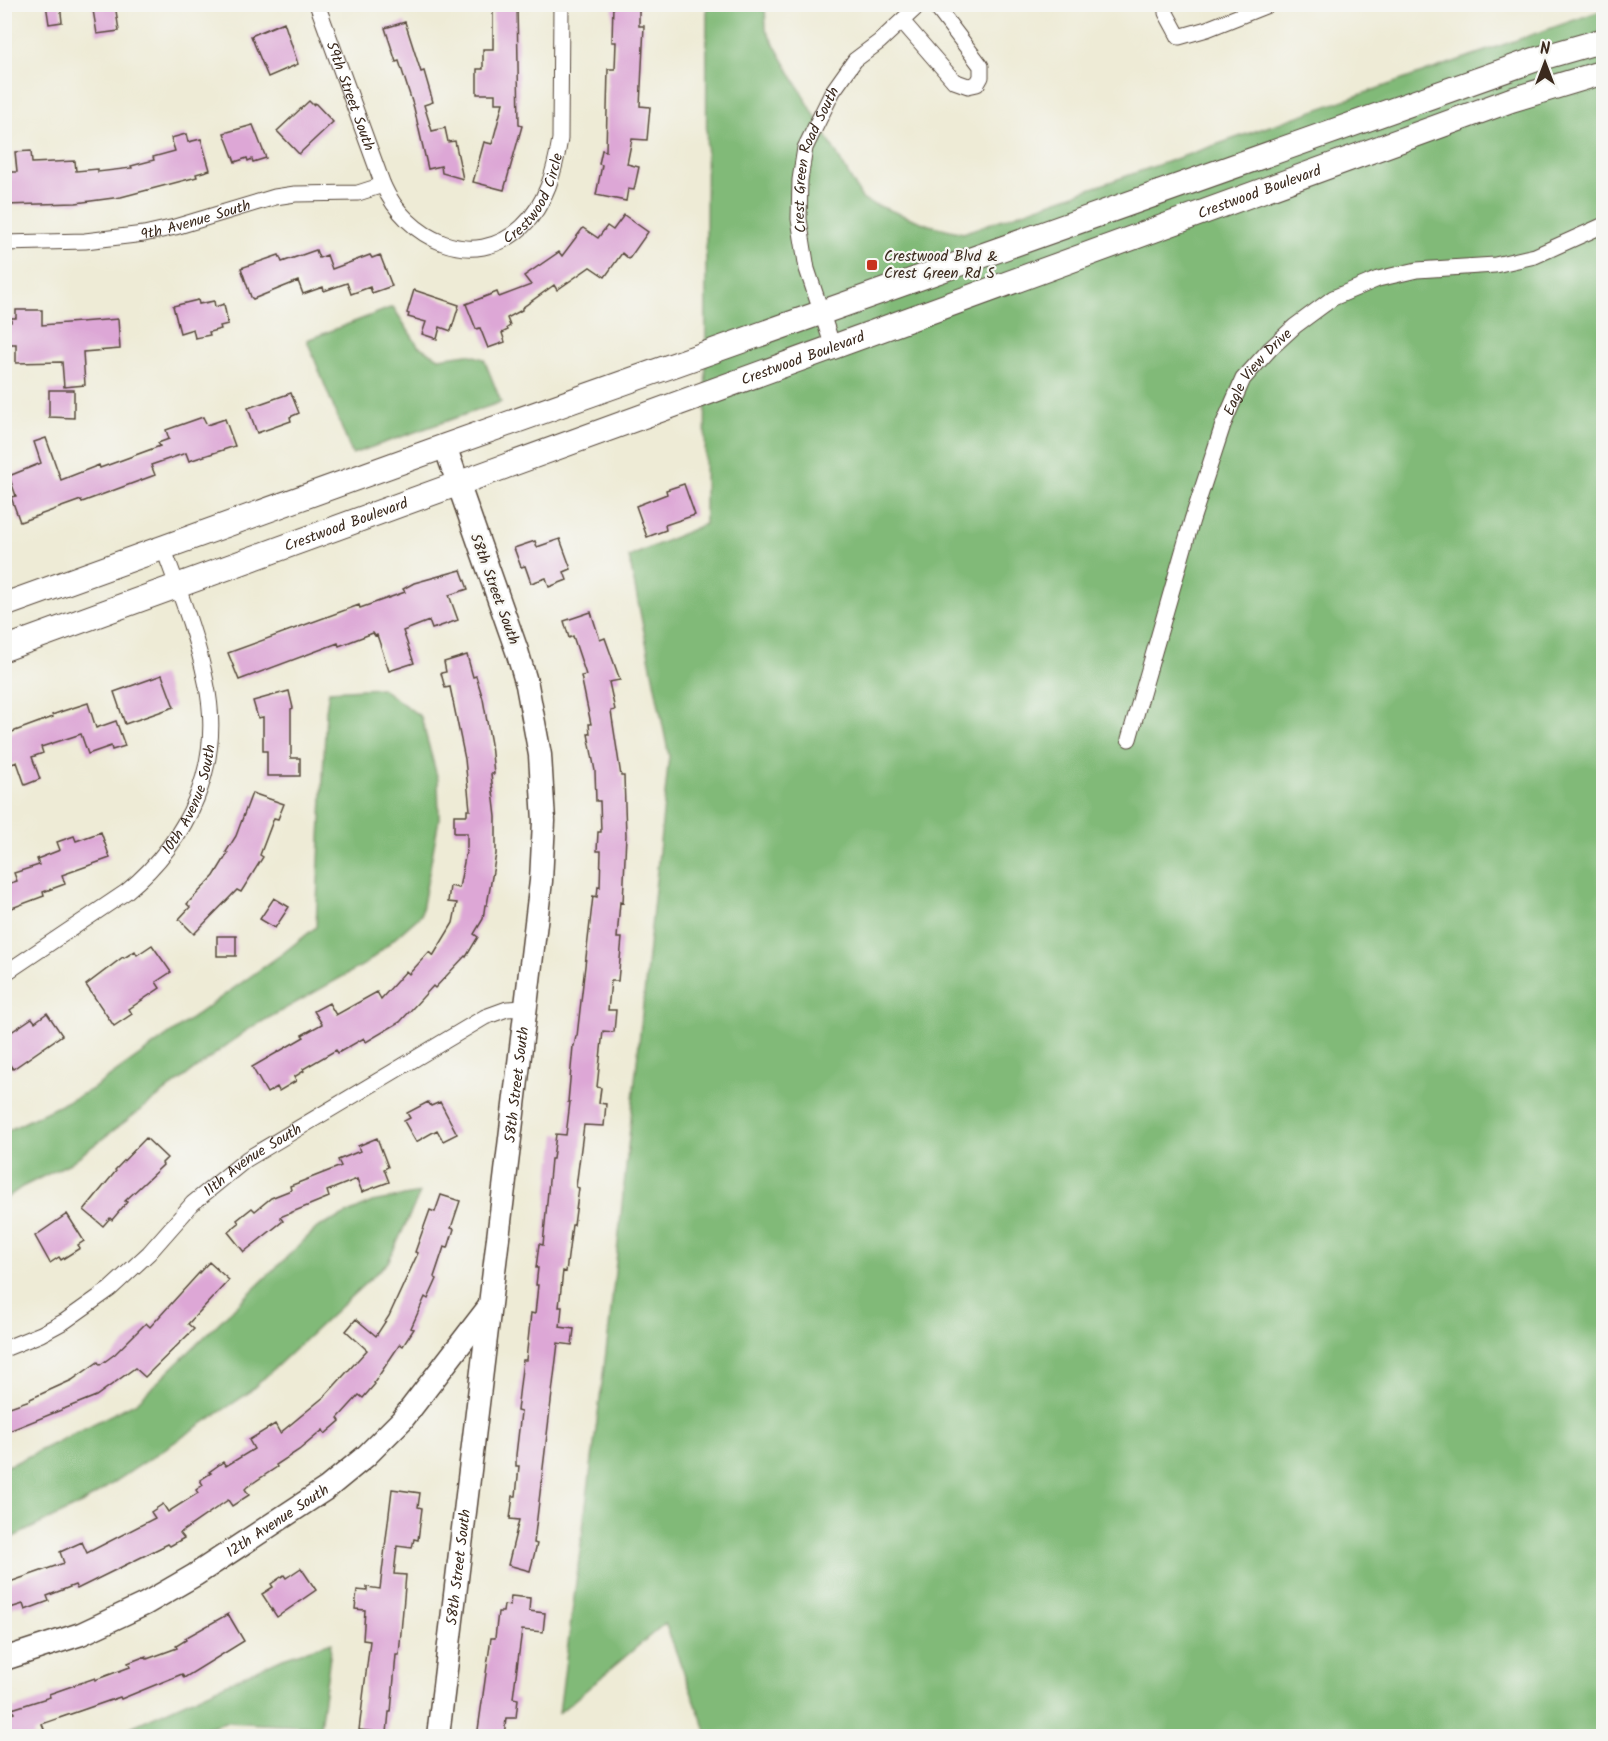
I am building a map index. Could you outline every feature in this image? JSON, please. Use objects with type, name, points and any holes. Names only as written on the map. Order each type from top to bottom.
[{"type":"main road","points":[[4,605],[820,312],[1534,60],[1604,40]]},
{"type":"main road","name":"Crestwood Boulevard","points":[[4,649],[1511,100],[1604,72]]},
{"type":"street","name":"59th Street South","points":[[317,4],[383,185]]},
{"type":"street","name":"Crestwood Circle","points":[[383,185],[388,197],[404,219],[415,229],[440,243],[468,248],[483,246],[510,236],[522,227],[540,203],[547,189],[557,156],[561,122],[561,4]]},
{"type":"street","name":"Crest Green Road South","points":[[833,347],[807,269],[799,219],[800,180],[805,148],[833,91],[855,60],[879,42],[920,4]]},
{"type":"street","points":[[902,21],[954,81],[968,86],[977,84],[981,77],[981,66],[934,4]]},
{"type":"street","points":[[1166,4],[1166,13],[1179,37],[1207,29],[1270,4]]},
{"type":"street","name":"9th Avenue South","points":[[4,243],[85,242],[144,234],[275,197],[295,194],[358,193],[383,185]]},
{"type":"street","name":"Eagle View Drive","points":[[1129,739],[1189,531],[1223,425],[1243,379],[1270,349],[1295,326],[1333,298],[1378,279],[1417,270],[1495,265],[1535,256],[1604,225]]},
{"type":"street","name":"58th Street South","points":[[438,1737],[543,851],[543,791],[535,720],[517,651],[444,446]]},
{"type":"street","name":"10th Avenue South","points":[[4,974],[126,892],[171,846],[192,810],[206,769],[210,726],[209,705],[201,662],[163,547]]},
{"type":"street","name":"11th Avenue South","points":[[4,1349],[41,1334],[65,1321],[110,1289],[149,1252],[193,1203],[247,1159],[485,1017],[507,1009],[526,1008]]},
{"type":"street","name":"12th Avenue South","points":[[4,1659],[81,1634],[145,1604],[195,1575],[327,1488],[366,1456],[402,1420],[490,1306]]},
{"type":"green space","points":[[707,5],[765,5],[766,30],[863,200],[929,225],[963,233],[1603,10],[1603,1736],[708,1736],[665,1623],[559,1713],[609,1329],[669,756],[629,557],[705,524]]},
{"type":"green space","points":[[393,307],[418,346],[439,358],[468,354],[484,359],[501,402],[352,454],[307,340]]},
{"type":"green space","points":[[381,688],[421,717],[438,780],[439,819],[421,915],[367,963],[247,1030],[70,1163],[22,1187],[5,1199],[5,1132],[91,1090],[282,954],[316,927],[326,711],[329,691]]},
{"type":"green space","points":[[420,1193],[388,1262],[247,1394],[83,1503],[5,1541],[5,1466],[137,1402],[317,1228],[372,1202]]},
{"type":"green space","points":[[332,1642],[320,1727],[225,1722],[179,1736],[111,1736],[283,1658]]},
{"type":"building","points":[[46,4],[60,4],[62,22],[49,24]]},
{"type":"building","points":[[92,4],[115,4],[119,31],[97,34]]},
{"type":"building","points":[[493,4],[517,4],[519,125],[522,126],[504,190],[473,182],[484,142],[492,144],[503,103],[495,103],[495,94],[477,94],[477,69],[483,69],[483,49],[493,49]]},
{"type":"building","points":[[613,4],[639,4],[639,26],[644,26],[640,106],[650,107],[647,140],[632,139],[627,164],[639,167],[634,190],[628,189],[626,201],[596,195],[602,165],[599,164],[602,150],[606,151],[608,69],[615,69],[616,42],[612,42]]},
{"type":"building","points":[[284,22],[298,64],[268,77],[251,36]]},
{"type":"building","points":[[405,22],[433,102],[424,105],[432,131],[445,128],[448,142],[455,141],[463,179],[442,173],[441,166],[428,169],[414,108],[399,61],[396,62],[385,28]]},
{"type":"building","points":[[309,101],[313,105],[315,103],[333,122],[299,154],[277,131]]},
{"type":"building","points":[[253,125],[266,158],[253,162],[252,159],[248,161],[247,158],[235,162],[224,133]]},
{"type":"building","points":[[186,134],[188,142],[201,139],[210,170],[196,174],[197,177],[121,197],[76,203],[4,205],[4,172],[17,172],[15,152],[31,151],[32,163],[75,161],[76,171],[98,169],[98,172],[132,168],[131,166],[154,160],[153,157],[175,151],[171,138]]},
{"type":"building","points":[[624,215],[648,232],[629,259],[622,253],[605,277],[590,267],[557,290],[554,285],[522,310],[507,318],[510,326],[502,333],[505,342],[488,348],[480,328],[476,329],[466,304],[497,292],[499,297],[531,285],[524,276],[559,252],[562,256],[583,228],[598,238],[607,226],[613,230]]},
{"type":"building","points":[[316,250],[319,258],[327,255],[332,269],[370,255],[372,258],[380,255],[392,286],[372,293],[370,287],[351,294],[347,283],[324,291],[323,287],[303,294],[298,281],[253,299],[251,297],[241,268],[279,255],[282,262]]},
{"type":"building","points":[[414,290],[459,305],[451,331],[440,327],[437,339],[422,334],[426,322],[408,317],[407,313]]},
{"type":"building","points":[[198,300],[199,304],[214,301],[215,307],[224,304],[228,324],[220,326],[221,329],[209,332],[210,335],[195,338],[193,329],[180,333],[173,306]]},
{"type":"building","points":[[16,310],[42,310],[42,325],[118,319],[120,349],[83,352],[85,385],[64,387],[62,362],[16,363],[16,344],[4,344],[4,322],[11,322],[11,318],[16,318]]},
{"type":"building","points":[[49,390],[74,390],[74,418],[49,417]]},
{"type":"building","points":[[291,393],[299,413],[290,417],[291,421],[257,433],[248,408]]},
{"type":"building","points":[[203,417],[207,425],[225,419],[235,446],[189,461],[186,453],[151,465],[155,475],[20,522],[11,497],[16,496],[9,476],[41,463],[34,442],[46,438],[61,480],[99,465],[100,468],[160,446],[158,443],[169,439],[166,430]]},
{"type":"building","points":[[684,484],[695,515],[665,525],[666,530],[647,537],[636,506],[667,494],[666,490]]},
{"type":"building","points":[[560,539],[571,569],[564,572],[567,580],[549,587],[546,578],[531,583],[525,566],[521,567],[514,548],[535,541],[537,547]]},
{"type":"building","points":[[461,570],[468,589],[449,595],[458,620],[432,629],[429,621],[403,631],[414,663],[389,671],[377,635],[373,633],[339,646],[338,643],[239,680],[228,653],[359,605],[360,608],[405,592],[403,589],[414,583]]},
{"type":"building","points":[[591,612],[600,640],[605,638],[620,680],[609,682],[615,710],[611,711],[621,776],[624,776],[626,835],[623,903],[620,902],[617,938],[622,938],[618,981],[611,981],[608,1010],[616,1010],[614,1032],[603,1031],[597,1087],[601,1088],[599,1103],[606,1104],[604,1126],[584,1125],[574,1225],[572,1225],[566,1272],[563,1271],[559,1307],[562,1307],[560,1327],[574,1329],[572,1345],[558,1343],[534,1543],[537,1544],[530,1571],[508,1565],[519,1520],[510,1519],[513,1496],[516,1496],[519,1466],[516,1466],[516,1455],[521,1412],[517,1411],[531,1313],[535,1314],[538,1285],[536,1285],[538,1268],[536,1268],[539,1244],[543,1245],[551,1159],[553,1159],[556,1134],[566,1135],[573,1046],[577,1036],[593,896],[597,897],[598,886],[600,887],[601,851],[597,851],[598,832],[601,832],[600,801],[596,801],[595,771],[588,734],[590,734],[589,724],[591,724],[581,676],[586,675],[573,636],[569,638],[564,621]]},
{"type":"building","points":[[467,655],[473,677],[476,676],[483,699],[491,744],[494,774],[491,774],[496,817],[496,854],[487,905],[485,905],[483,919],[474,934],[478,937],[466,957],[435,988],[433,986],[400,1022],[366,1042],[364,1038],[338,1053],[336,1050],[303,1069],[304,1071],[294,1077],[296,1081],[279,1091],[277,1087],[267,1093],[252,1067],[322,1024],[314,1011],[329,1003],[336,1015],[377,992],[381,999],[406,971],[409,974],[429,952],[433,956],[453,923],[457,903],[448,902],[450,886],[459,888],[467,847],[467,833],[454,833],[454,815],[467,815],[467,810],[470,810],[465,759],[450,687],[445,688],[441,673],[446,672],[444,662]]},
{"type":"building","points":[[162,675],[174,707],[125,724],[114,692]]},
{"type":"building","points":[[289,691],[293,708],[291,709],[291,758],[300,758],[300,776],[267,776],[267,751],[263,751],[263,717],[258,718],[253,701]]},
{"type":"building","points":[[88,703],[96,728],[116,721],[125,746],[112,750],[111,746],[88,754],[81,734],[41,747],[43,753],[32,757],[40,779],[25,785],[17,762],[4,767],[4,735]]},
{"type":"building","points":[[252,793],[284,804],[278,819],[274,818],[260,855],[263,857],[241,892],[237,890],[194,934],[179,919],[190,907],[187,904],[214,876],[228,853],[226,852],[236,836]]},
{"type":"building","points":[[101,832],[110,858],[62,875],[65,884],[43,892],[44,896],[4,911],[4,885],[17,881],[14,873],[39,865],[37,859],[60,850],[57,842],[74,836],[76,841]]},
{"type":"building","points":[[274,898],[289,907],[275,928],[260,919]]},
{"type":"building","points":[[217,936],[236,936],[236,956],[217,956]]},
{"type":"building","points":[[152,945],[171,972],[156,982],[160,988],[129,1009],[132,1014],[114,1026],[86,985],[123,957],[135,951],[137,955]]},
{"type":"building","points":[[47,1013],[62,1035],[13,1069],[4,1057],[4,1037],[32,1018],[35,1022]]},
{"type":"building","points":[[428,1102],[431,1106],[440,1102],[457,1134],[443,1141],[437,1130],[416,1142],[404,1121],[410,1118],[407,1113]]},
{"type":"building","points":[[146,1138],[167,1158],[162,1163],[163,1165],[125,1201],[127,1202],[112,1220],[110,1218],[103,1226],[84,1210],[115,1170]]},
{"type":"building","points":[[377,1138],[388,1167],[384,1169],[389,1182],[362,1192],[357,1179],[327,1191],[329,1197],[280,1217],[283,1221],[244,1252],[228,1232],[239,1223],[237,1220],[252,1208],[255,1211],[271,1198],[291,1190],[290,1186],[341,1166],[338,1160],[360,1151],[358,1146]]},
{"type":"building","points":[[441,1195],[460,1201],[451,1228],[454,1229],[448,1248],[444,1247],[434,1277],[437,1279],[428,1299],[425,1297],[411,1328],[414,1329],[403,1346],[400,1344],[375,1384],[363,1398],[359,1395],[338,1418],[340,1421],[325,1434],[323,1430],[276,1465],[277,1467],[247,1487],[245,1489],[249,1495],[232,1506],[228,1500],[180,1533],[184,1538],[170,1546],[168,1544],[77,1589],[75,1585],[47,1596],[49,1601],[25,1610],[23,1604],[4,1610],[4,1584],[64,1563],[60,1552],[82,1542],[87,1553],[155,1518],[151,1512],[163,1504],[168,1512],[198,1493],[196,1490],[203,1485],[200,1480],[211,1473],[209,1472],[223,1462],[226,1466],[254,1449],[249,1440],[275,1424],[280,1433],[325,1396],[367,1350],[346,1331],[356,1319],[376,1336],[389,1316],[418,1253],[415,1252],[430,1210],[435,1212]]},
{"type":"building","points":[[67,1214],[84,1241],[78,1245],[80,1248],[61,1260],[59,1257],[50,1263],[35,1236]]},
{"type":"building","points":[[209,1262],[229,1280],[188,1324],[194,1329],[145,1377],[135,1368],[96,1396],[4,1433],[4,1409],[30,1400],[72,1380],[98,1362],[100,1365],[115,1354],[146,1323],[150,1327]]},
{"type":"building","points":[[392,1489],[420,1493],[418,1507],[422,1508],[418,1540],[414,1539],[412,1548],[397,1546],[394,1574],[406,1575],[399,1655],[396,1655],[387,1733],[359,1730],[370,1641],[363,1640],[365,1610],[355,1609],[357,1590],[367,1591],[367,1587],[380,1589]]},
{"type":"building","points":[[301,1568],[316,1590],[277,1617],[262,1594],[273,1587],[271,1584],[284,1575],[286,1578]]},
{"type":"building","points":[[511,1596],[530,1598],[529,1611],[545,1613],[543,1632],[522,1630],[513,1698],[518,1699],[516,1718],[506,1718],[504,1737],[477,1737],[491,1638],[495,1638],[498,1612],[503,1612],[504,1605],[510,1606]]},
{"type":"building","points":[[228,1614],[244,1641],[184,1678],[182,1674],[121,1699],[120,1697],[42,1724],[44,1729],[33,1733],[34,1737],[4,1737],[4,1716],[14,1713],[12,1709],[130,1667],[128,1663],[146,1656],[147,1659],[177,1648],[176,1646],[186,1640],[185,1638]]},
{"type":"place","name":"Crestwood Blvd & Crest Green Rd S","points":[[872,265]]}]
